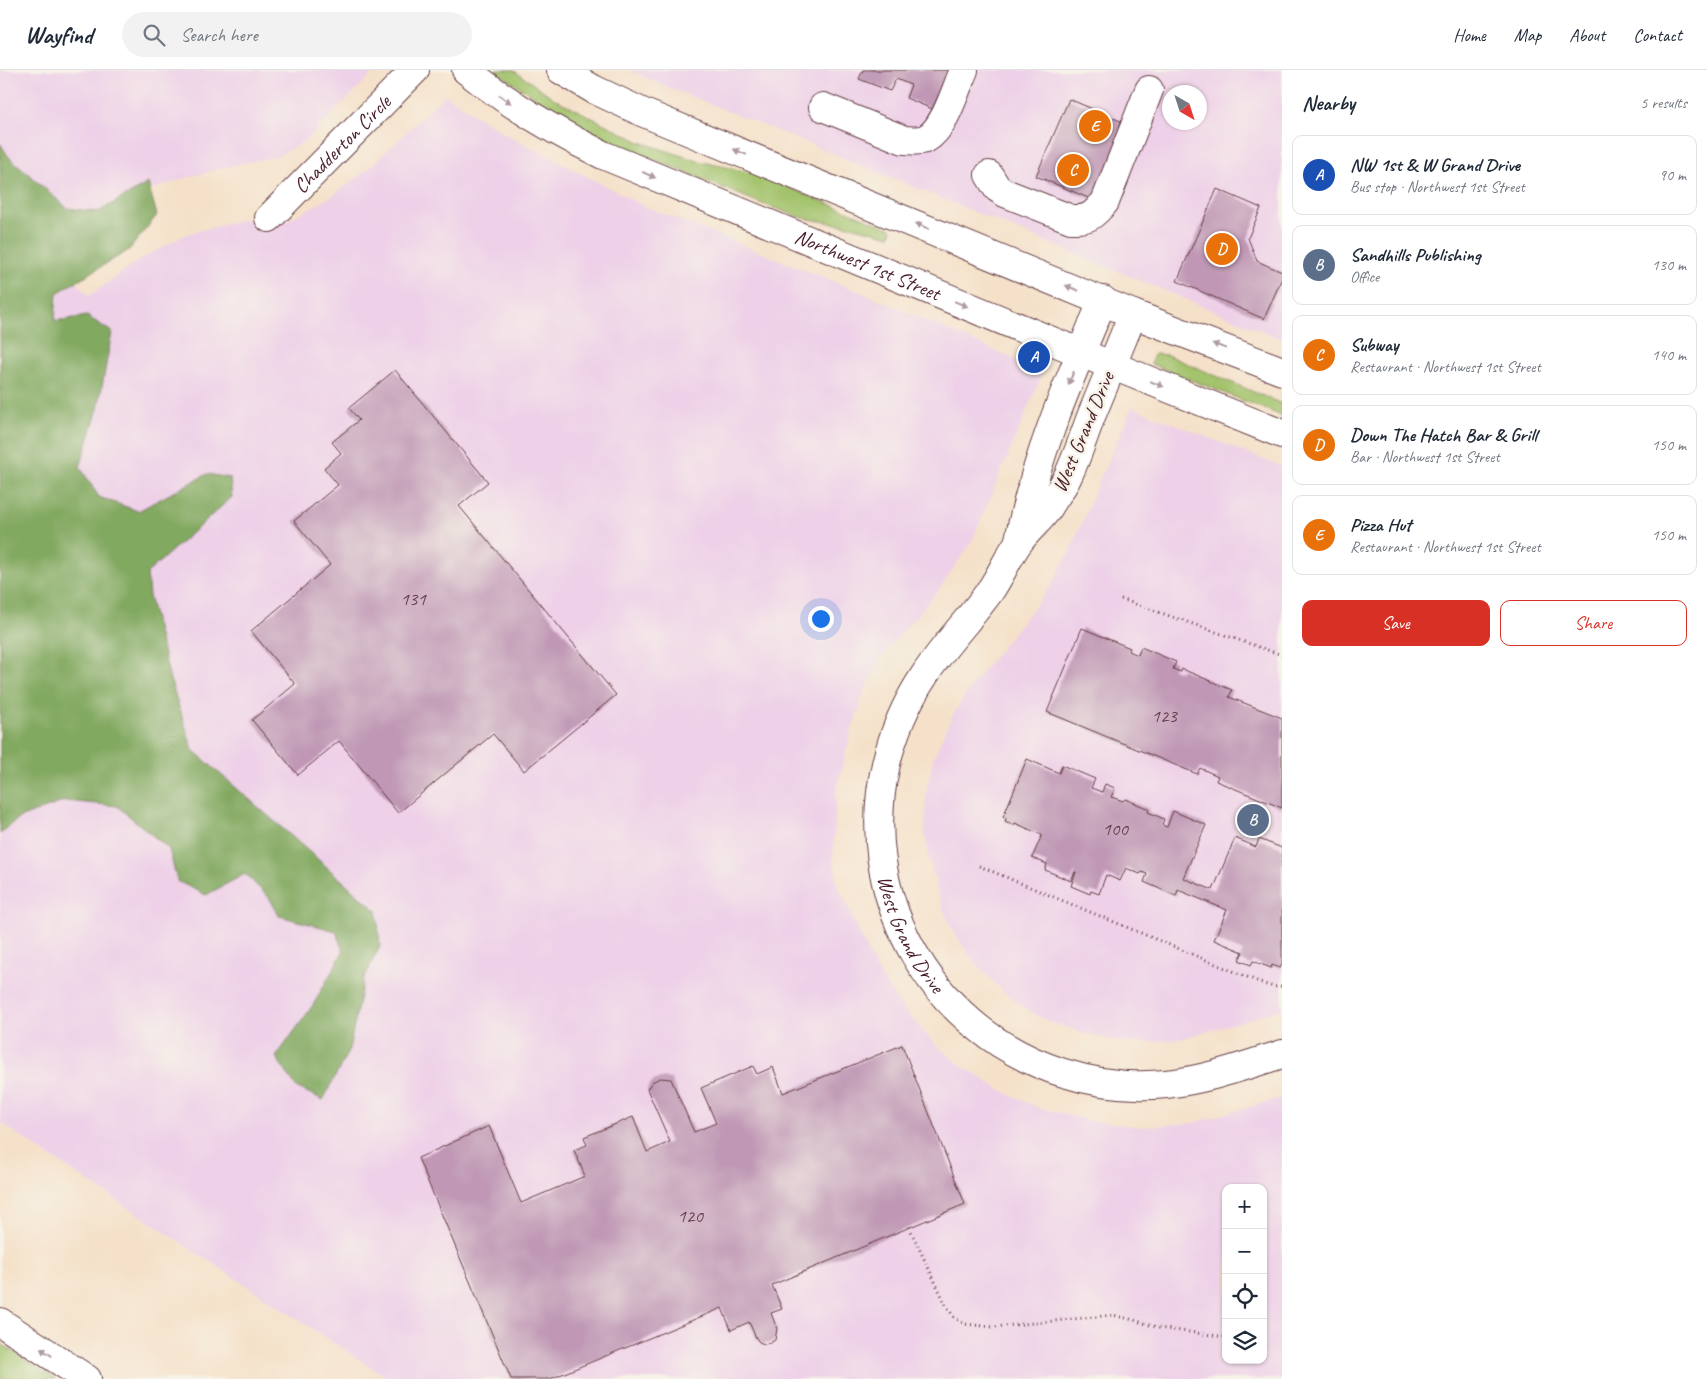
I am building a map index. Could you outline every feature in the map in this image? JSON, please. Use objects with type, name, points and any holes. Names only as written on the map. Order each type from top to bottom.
[{"type":"main road","name":"Chadderton Circle","points":[[269,218],[415,70]]},
{"type":"main road","name":"Northwest 1st Street","points":[[466,70],[519,109],[551,129],[603,155],[1282,434]]},
{"type":"main road","points":[[561,70],[594,89],[644,113],[1103,300],[1133,314],[1282,371]]},
{"type":"main road","points":[[823,108],[904,140],[916,141],[927,138],[942,121],[964,70]]},
{"type":"main road","points":[[989,175],[998,188],[1020,199],[1071,218],[1081,219],[1093,216],[1105,202],[1149,90]]},
{"type":"main road","name":"West Grand Drive","points":[[1019,542],[1026,504],[1038,466],[1103,300]]},
{"type":"main road","name":"West Grand Drive","points":[[1133,314],[1067,477],[1046,511],[1019,542],[1005,569],[990,591],[923,676],[904,710],[891,745],[882,783],[879,830],[881,858],[888,894],[902,932],[924,971],[952,1006],[986,1035],[1019,1056],[1055,1071],[1097,1081],[1131,1085],[1166,1084],[1213,1075],[1282,1054]]},
{"type":"main road","points":[[0,1322],[87,1379]]},
{"type":"path","points":[[1121,599],[1282,655]]},
{"type":"path","points":[[979,866],[1264,984],[1274,987],[1282,986]]},
{"type":"path","points":[[909,1227],[946,1305],[954,1317],[964,1324],[994,1327],[1113,1315],[1159,1328],[1222,1336]]},
{"type":"shaded area","points":[[0,70],[376,70],[306,140],[278,156],[182,179],[135,196],[52,253],[89,296],[141,259],[187,234],[241,220],[286,221],[329,198],[367,170],[445,95],[505,134],[644,206],[875,298],[1043,372],[971,543],[937,592],[880,658],[864,693],[851,732],[836,791],[833,857],[838,885],[880,976],[902,1007],[934,1043],[959,1064],[1000,1090],[1039,1108],[1091,1121],[1141,1127],[1193,1123],[1282,1098],[1282,1379],[389,1379],[0,1122]]},
{"type":"shaded area","points":[[630,70],[1282,70],[1282,339],[650,80]]},
{"type":"shaded area","points":[[1132,407],[1282,467],[1282,1009],[1181,1039],[1150,1042],[1121,1042],[1055,1024],[1034,1014],[1004,992],[974,962],[953,931],[942,907],[930,863],[925,834],[926,793],[933,758],[952,716],[975,681],[1051,586],[1070,552]]},
{"type":"green space","points":[[494,70],[513,70],[555,99],[640,142],[698,161],[749,172],[892,229],[890,236],[855,227],[803,218],[760,203],[611,142],[569,120]]},
{"type":"green space","points":[[0,143],[8,156],[67,208],[98,212],[148,183],[157,215],[129,250],[57,293],[55,321],[87,316],[112,332],[98,409],[80,467],[99,497],[138,511],[207,474],[230,478],[232,497],[147,573],[149,596],[170,679],[193,750],[377,911],[380,946],[363,981],[349,1050],[323,1100],[296,1087],[276,1057],[313,1005],[343,952],[336,931],[279,916],[270,899],[245,874],[206,895],[177,881],[169,849],[117,806],[65,801],[19,818],[0,834]]},
{"type":"green space","points":[[1154,354],[1167,355],[1282,404],[1282,416],[1151,364]]},
{"type":"green space","points":[[0,1343],[55,1379],[0,1379]]},
{"type":"building","points":[[863,70],[954,70],[937,111],[906,98],[911,85],[896,79],[890,91],[859,79]]},
{"type":"building","points":[[1069,99],[1130,125],[1098,202],[1036,176]]},
{"type":"building","points":[[1217,189],[1261,208],[1248,238],[1257,261],[1282,272],[1282,278],[1264,319],[1177,281]]},
{"type":"building","points":[[395,370],[488,482],[459,506],[616,695],[524,771],[493,734],[398,813],[339,741],[298,775],[252,720],[295,684],[251,631],[330,565],[294,521],[338,485],[324,468],[341,453],[332,442],[359,420],[349,408]]},
{"type":"building","points":[[1082,628],[1130,648],[1129,651],[1138,655],[1141,647],[1176,662],[1173,669],[1181,672],[1182,669],[1232,690],[1229,697],[1282,718],[1282,808],[1216,781],[1218,776],[1200,768],[1197,774],[1047,712]]},
{"type":"building","points":[[1027,759],[1059,773],[1062,765],[1095,779],[1091,788],[1102,792],[1105,784],[1115,788],[1111,797],[1123,801],[1125,799],[1149,809],[1148,812],[1164,819],[1162,825],[1167,827],[1173,811],[1206,825],[1183,878],[1213,890],[1235,838],[1256,847],[1259,839],[1282,848],[1282,963],[1280,968],[1272,965],[1271,968],[1253,961],[1251,965],[1239,960],[1243,952],[1214,940],[1227,910],[1178,890],[1176,896],[1144,882],[1147,874],[1142,872],[1140,874],[1126,868],[1120,881],[1106,875],[1099,894],[1091,891],[1090,894],[1071,886],[1076,872],[1071,881],[1045,870],[1047,864],[1032,858],[1042,835],[1015,823],[1014,825],[1005,821],[1006,818],[1003,817]]},
{"type":"building","points":[[902,1045],[965,1204],[772,1285],[782,1309],[771,1313],[777,1329],[775,1340],[770,1343],[764,1344],[759,1342],[749,1322],[731,1330],[722,1308],[550,1379],[511,1379],[418,1158],[489,1126],[521,1203],[585,1176],[574,1150],[587,1145],[584,1137],[633,1117],[647,1152],[670,1142],[647,1089],[652,1082],[660,1078],[671,1079],[694,1132],[716,1123],[701,1088],[753,1066],[757,1074],[773,1067],[783,1093]]},
{"type":"place","name":"Pizza Hut","points":[[1095,126]]},
{"type":"place","name":"Subway","points":[[1073,170]]},
{"type":"place","name":"Down The Hatch Bar & Grill","points":[[1222,249]]},
{"type":"place","name":"NW 1st & W Grand Drive","points":[[1034,357]]},
{"type":"place","name":"Sandhills Publishing","points":[[1253,820]]}]
